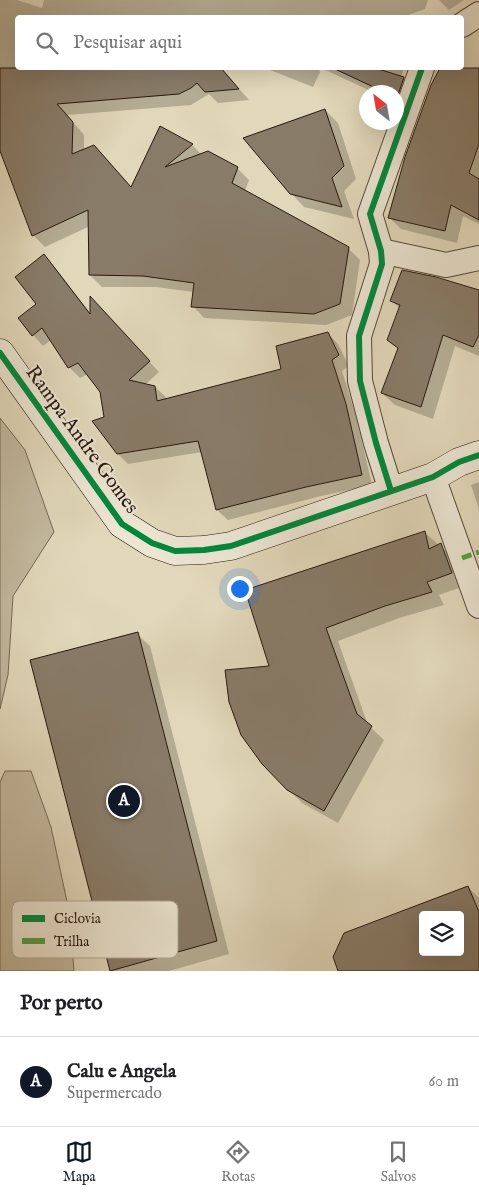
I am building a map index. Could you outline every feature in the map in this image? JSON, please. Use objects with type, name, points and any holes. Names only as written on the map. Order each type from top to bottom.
[{"type":"street","points":[[464,24],[479,14]]},
{"type":"street","points":[[392,491],[376,443],[360,381],[359,336],[382,264],[381,251],[370,214],[421,70]]},
{"type":"street","points":[[381,251],[446,265],[479,258]]},
{"type":"street","name":"Rampa Andre Gomes","points":[[0,353],[122,524],[152,543],[175,551],[204,550],[231,546],[433,477],[459,462],[479,456]]},
{"type":"street","points":[[433,477],[479,606]]},
{"type":"shaded area","points":[[0,418],[25,450],[54,532],[13,596],[8,675],[0,709]]},
{"type":"shaded area","points":[[5,771],[31,771],[51,827],[67,901],[12,901],[12,958],[73,958],[74,971],[0,971],[0,782]]},
{"type":"building","points":[[0,68],[15,68],[15,70],[223,70],[239,89],[205,92],[197,83],[179,94],[57,104],[73,122],[72,154],[94,145],[131,187],[160,126],[193,144],[165,167],[208,151],[238,167],[232,183],[349,247],[340,304],[314,314],[191,307],[194,283],[143,276],[89,275],[88,210],[32,236],[0,151]]},
{"type":"building","points":[[479,68],[479,144],[469,173],[479,179],[479,220],[451,205],[445,231],[388,218],[405,157],[431,85],[439,70]]},
{"type":"building","points":[[337,70],[381,70],[404,77],[401,85],[369,85]]},
{"type":"building","points":[[325,109],[344,166],[332,178],[342,207],[290,194],[243,138]]},
{"type":"building","points":[[44,254],[90,314],[90,296],[150,361],[129,380],[155,386],[157,401],[281,369],[276,346],[328,332],[339,355],[332,360],[346,404],[362,475],[216,510],[198,441],[117,454],[92,421],[104,417],[100,392],[78,363],[68,368],[42,328],[32,336],[18,318],[36,304],[15,277]]},
{"type":"building","points":[[402,270],[436,277],[479,290],[479,335],[473,347],[443,335],[421,407],[381,393],[398,348],[387,340],[400,305],[390,301]]},
{"type":"building","points":[[425,531],[429,549],[441,543],[452,573],[427,582],[432,592],[385,606],[326,628],[357,714],[372,726],[324,811],[287,790],[262,764],[241,735],[229,702],[225,670],[269,666],[245,590]]},
{"type":"building","points":[[138,632],[217,941],[178,952],[178,901],[92,901],[30,660]]},
{"type":"building","points":[[468,886],[479,912],[479,971],[338,971],[333,957],[344,933]]},
{"type":"building","points":[[107,958],[156,958],[110,971]]},
{"type":"marked path","points":[[462,558],[479,552]]},
{"type":"cycle path","points":[[391,491],[360,381],[359,336],[382,264],[381,251],[370,214],[421,70]]},
{"type":"cycle path","points":[[0,353],[122,524],[152,543],[175,551],[204,550],[231,546],[433,477],[459,462],[479,455]]},
{"type":"place","name":"Calu e Angela","points":[[124,801]]}]
